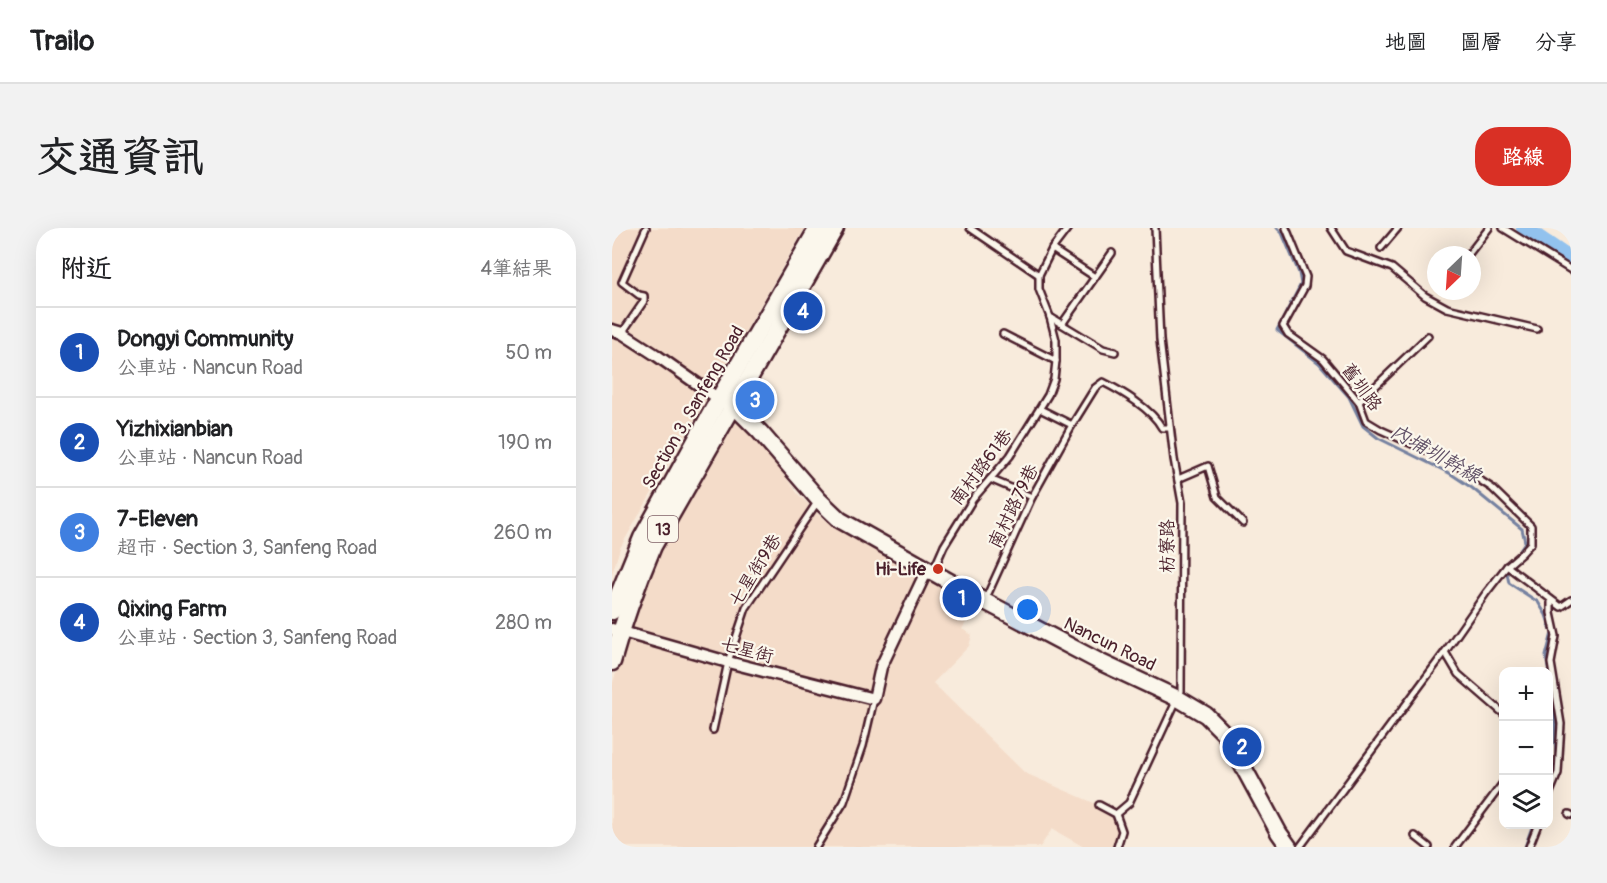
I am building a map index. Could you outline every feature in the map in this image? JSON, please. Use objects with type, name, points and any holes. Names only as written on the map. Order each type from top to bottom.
[{"type":"main road","name":"Section 3, Sanfeng Road","points":[[612,662],[616,631],[653,546],[818,228]]},
{"type":"main road","name":"Section 3, Sanfeng Road","points":[[612,611],[642,538],[835,228]]},
{"type":"street","points":[[617,331],[726,402]]},
{"type":"street","name":"Nancun Road","points":[[726,402],[760,432],[819,500],[840,520],[984,602],[1100,662],[1179,699],[1206,715],[1226,735],[1279,833],[1289,847]]},
{"type":"street","points":[[874,699],[881,667],[930,572]]},
{"type":"street","name":"七星街","points":[[616,631],[874,699]]},
{"type":"lane","points":[[617,331],[644,301],[644,296],[621,282],[646,228]]},
{"type":"lane","points":[[970,228],[1039,275]]},
{"type":"lane","points":[[1003,334],[1056,361],[1056,340],[1039,289],[1039,275],[1068,228]]},
{"type":"lane","name":"枋寮路","points":[[1116,814],[1129,803],[1181,691],[1182,503],[1170,428],[1160,340],[1155,228]]},
{"type":"lane","name":"舊圳路","points":[[1286,228],[1306,277],[1305,286],[1283,327],[1288,334],[1323,359],[1359,402],[1366,421],[1452,462],[1492,488],[1531,526],[1531,543],[1507,566],[1486,593],[1300,847]]},
{"type":"lane","points":[[1331,228],[1346,251],[1392,268],[1425,297],[1447,308],[1537,329]]},
{"type":"lane","points":[[1381,248],[1398,228]]},
{"type":"lane","points":[[1475,246],[1490,228]]},
{"type":"lane","points":[[1503,228],[1571,270]]},
{"type":"lane","points":[[1053,249],[1095,278]]},
{"type":"lane","points":[[1062,324],[1112,253]]},
{"type":"lane","points":[[1050,317],[1103,349],[1115,352]]},
{"type":"lane","points":[[1359,402],[1428,336]]},
{"type":"lane","name":"南村路61巷","points":[[930,572],[973,499],[1010,456],[1040,409],[1054,379],[1056,361]]},
{"type":"lane","name":"南村路79巷","points":[[984,602],[1032,497],[1095,388],[1103,382],[1124,392],[1158,420],[1162,428],[1170,428]]},
{"type":"lane","points":[[1040,409],[1072,425]]},
{"type":"lane","points":[[1178,479],[1208,466],[1217,497],[1243,523]]},
{"type":"lane","points":[[990,479],[1032,497]]},
{"type":"lane","name":"七星街9巷","points":[[713,730],[728,662],[746,608],[819,500]]},
{"type":"lane","points":[[1507,566],[1561,607],[1571,600]]},
{"type":"lane","points":[[1551,600],[1556,636],[1551,663],[1561,724],[1558,774],[1553,786]]},
{"type":"lane","points":[[1445,652],[1458,674],[1499,710]]},
{"type":"lane","points":[[816,847],[844,802],[863,746],[874,699]]},
{"type":"lane","points":[[1455,847],[1499,788]]},
{"type":"lane","points":[[1099,805],[1116,814],[1122,831],[1117,847]]},
{"type":"lane","points":[[1529,847],[1536,829]]},
{"type":"lane","points":[[1415,836],[1429,847]]},
{"type":"shaded area","points":[[612,228],[805,228],[620,548],[612,574]]},
{"type":"shaded area","points":[[741,413],[798,494],[823,519],[978,603],[962,629],[972,635],[969,646],[933,683],[1025,773],[1110,810],[1119,832],[1111,847],[1084,847],[1052,829],[1040,847],[612,847],[612,685],[659,551],[721,439]]},
{"type":"waterway","name":"內埔圳幹線","points":[[1277,228],[1282,233],[1299,273],[1301,284],[1277,330],[1319,363],[1349,397],[1363,426],[1378,438],[1451,474],[1522,529],[1525,542],[1515,557]]},
{"type":"waterway","points":[[1524,228],[1571,260]]},
{"type":"waterway","name":"內埔圳幹線","points":[[1506,569],[1509,583],[1538,602],[1546,615],[1552,633],[1546,656],[1554,705],[1556,762],[1551,775]]},
{"type":"waterway","name":"內埔圳幹線","points":[[1525,847],[1531,829]]},
{"type":"place","name":"Qixing Farm","points":[[803,311]]},
{"type":"place","name":"7-Eleven","points":[[755,400]]},
{"type":"place","name":"Hi-Life","points":[[938,569]]},
{"type":"place","name":"Dongyi Community","points":[[962,598]]},
{"type":"place","name":"Yizhixianbian","points":[[1242,747]]}]
